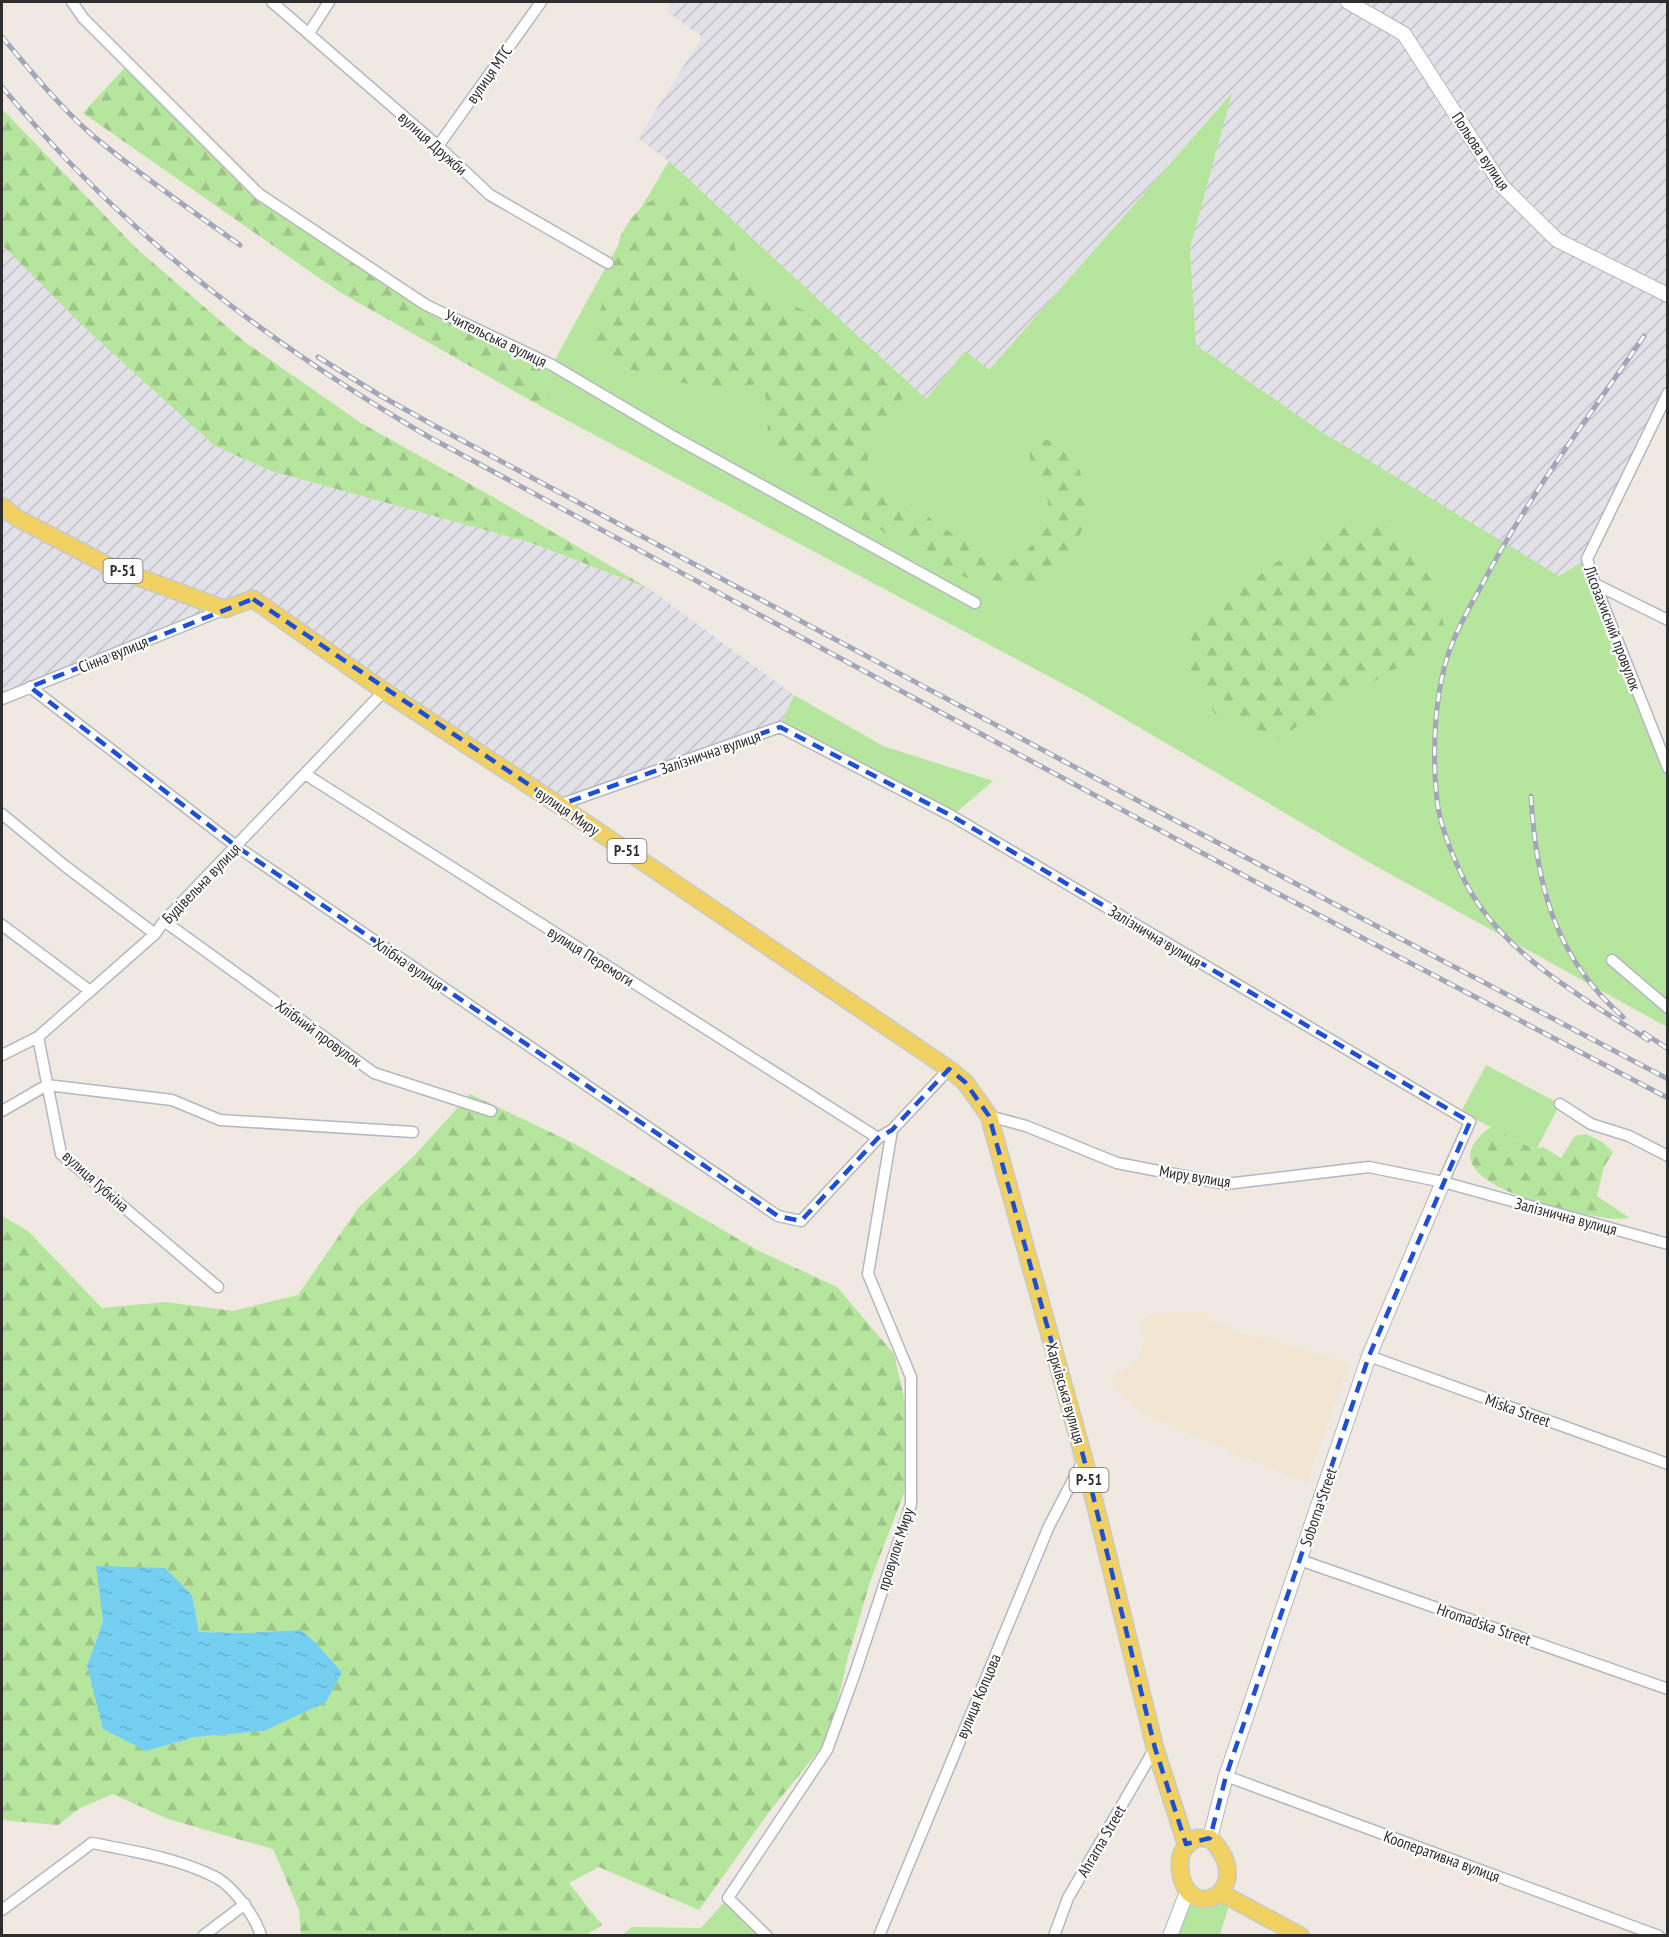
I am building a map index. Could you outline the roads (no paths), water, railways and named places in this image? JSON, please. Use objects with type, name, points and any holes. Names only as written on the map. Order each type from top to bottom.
[{"type":"main road","name":"Р-51","points":[[2,506],[17,518],[111,567],[225,609]]},
{"type":"main road","name":"вулиця Миру","points":[[225,609],[253,599],[384,691],[560,805],[949,1069],[965,1082],[989,1116]]},
{"type":"main road","name":"Харківська вулиця","points":[[989,1116],[1084,1459],[1155,1748],[1186,1844]]},
{"type":"main road","points":[[1186,1844],[1197,1838],[1210,1838],[1221,1850],[1227,1881],[1221,1893],[1210,1899],[1197,1898],[1187,1892]]},
{"type":"main road","name":"Р-51","points":[[1186,1844],[1181,1855],[1180,1867],[1187,1892]]},
{"type":"main road","points":[[1221,1893],[1301,1935]]},
{"type":"street","name":"Учительська вулиця","points":[[72,2],[83,18],[260,194],[287,213],[426,305],[552,365],[674,437],[975,603]]},
{"type":"street","name":"вулиця Дружби","points":[[272,2],[438,146],[490,195],[608,263]]},
{"type":"street","points":[[309,33],[329,2]]},
{"type":"street","name":"вулиця МТС","points":[[438,146],[540,2]]},
{"type":"street","name":"Польова вулиця","points":[[1348,2],[1404,34],[1502,186],[1557,240],[1668,295]]},
{"type":"street","name":"Лісозахисний провулок","points":[[1668,393],[1587,559],[1594,584],[1668,768]]},
{"type":"street","points":[[1594,584],[1668,620]]},
{"type":"street","name":"Сінна вулиця","points":[[2,699],[225,609]]},
{"type":"street","name":"Хлібна вулиця","points":[[30,687],[236,846],[778,1216],[801,1221],[878,1138]]},
{"type":"street","name":"Будівельна вулиця","points":[[2,1052],[38,1037],[154,934],[384,691]]},
{"type":"street","name":"Залізнична вулиця","points":[[560,805],[780,728],[952,816],[1470,1122],[1443,1182],[1668,1244]]},
{"type":"street","name":"вулиця Перемоги","points":[[305,774],[878,1138]]},
{"type":"street","points":[[2,814],[154,934]]},
{"type":"street","name":"Хлібний провулок","points":[[164,921],[374,1073],[491,1110]]},
{"type":"street","points":[[2,925],[90,991]]},
{"type":"street","points":[[1612,960],[1668,1008]]},
{"type":"street","name":"вулиця Губкіна","points":[[38,1037],[61,1154],[218,1287]]},
{"type":"street","points":[[878,1138],[892,1130],[949,1069]]},
{"type":"street","points":[[2,1111],[47,1085],[172,1100],[220,1120],[413,1132]]},
{"type":"street","points":[[1560,1104],[1591,1124],[1629,1136],[1668,1156]]},
{"type":"street","name":"Миру вулиця","points":[[989,1116],[1026,1126],[1118,1163],[1226,1184],[1369,1167],[1443,1182]]},
{"type":"street","name":"провулок Миру","points":[[767,1935],[728,1898],[827,1750],[855,1673],[910,1504],[911,1377],[868,1274],[892,1130]]},
{"type":"street","name":"Soborna Street","points":[[1210,1838],[1226,1776],[1369,1356],[1443,1182]]},
{"type":"street","name":"Miska Street","points":[[1369,1356],[1668,1464]]},
{"type":"street","name":"вулиця Копцова","points":[[879,1935],[1049,1526],[1084,1459]]},
{"type":"street","name":"Hromadska Street","points":[[1300,1560],[1668,1689]]},
{"type":"street","name":"Ahrarna Street","points":[[1054,1935],[1068,1898],[1155,1748]]},
{"type":"street","name":"Кооперативна вулиця","points":[[1226,1776],[1659,1935]]},
{"type":"street","points":[[2,1910],[92,1843],[167,1859],[218,1878],[245,1904],[261,1935]]},
{"type":"street","points":[[1170,1935],[1187,1892]]},
{"type":"street","points":[[203,1935],[245,1904]]},
{"type":"water","points":[[96,1566],[165,1568],[192,1595],[199,1632],[247,1633],[301,1630],[342,1672],[326,1702],[264,1731],[195,1737],[146,1751],[103,1729],[87,1666],[103,1621]]},
{"type":"railway","points":[[2,37],[56,100],[92,135],[146,178],[240,245]]},
{"type":"railway","points":[[2,87],[82,175],[168,255],[276,339],[390,414],[1271,890],[1668,1098]]},
{"type":"railway","points":[[1644,336],[1519,519],[1460,625],[1449,652],[1440,687],[1435,764],[1437,800],[1447,840],[1472,895],[1495,926],[1514,945],[1557,980],[1648,1040]]},
{"type":"railway","points":[[318,357],[435,426],[1146,805],[1668,1079]]},
{"type":"railway","points":[[1531,796],[1538,859],[1553,917],[1580,969],[1599,994],[1623,1017]]},
{"type":"railway","points":[[1644,1033],[1668,1049]]}]
